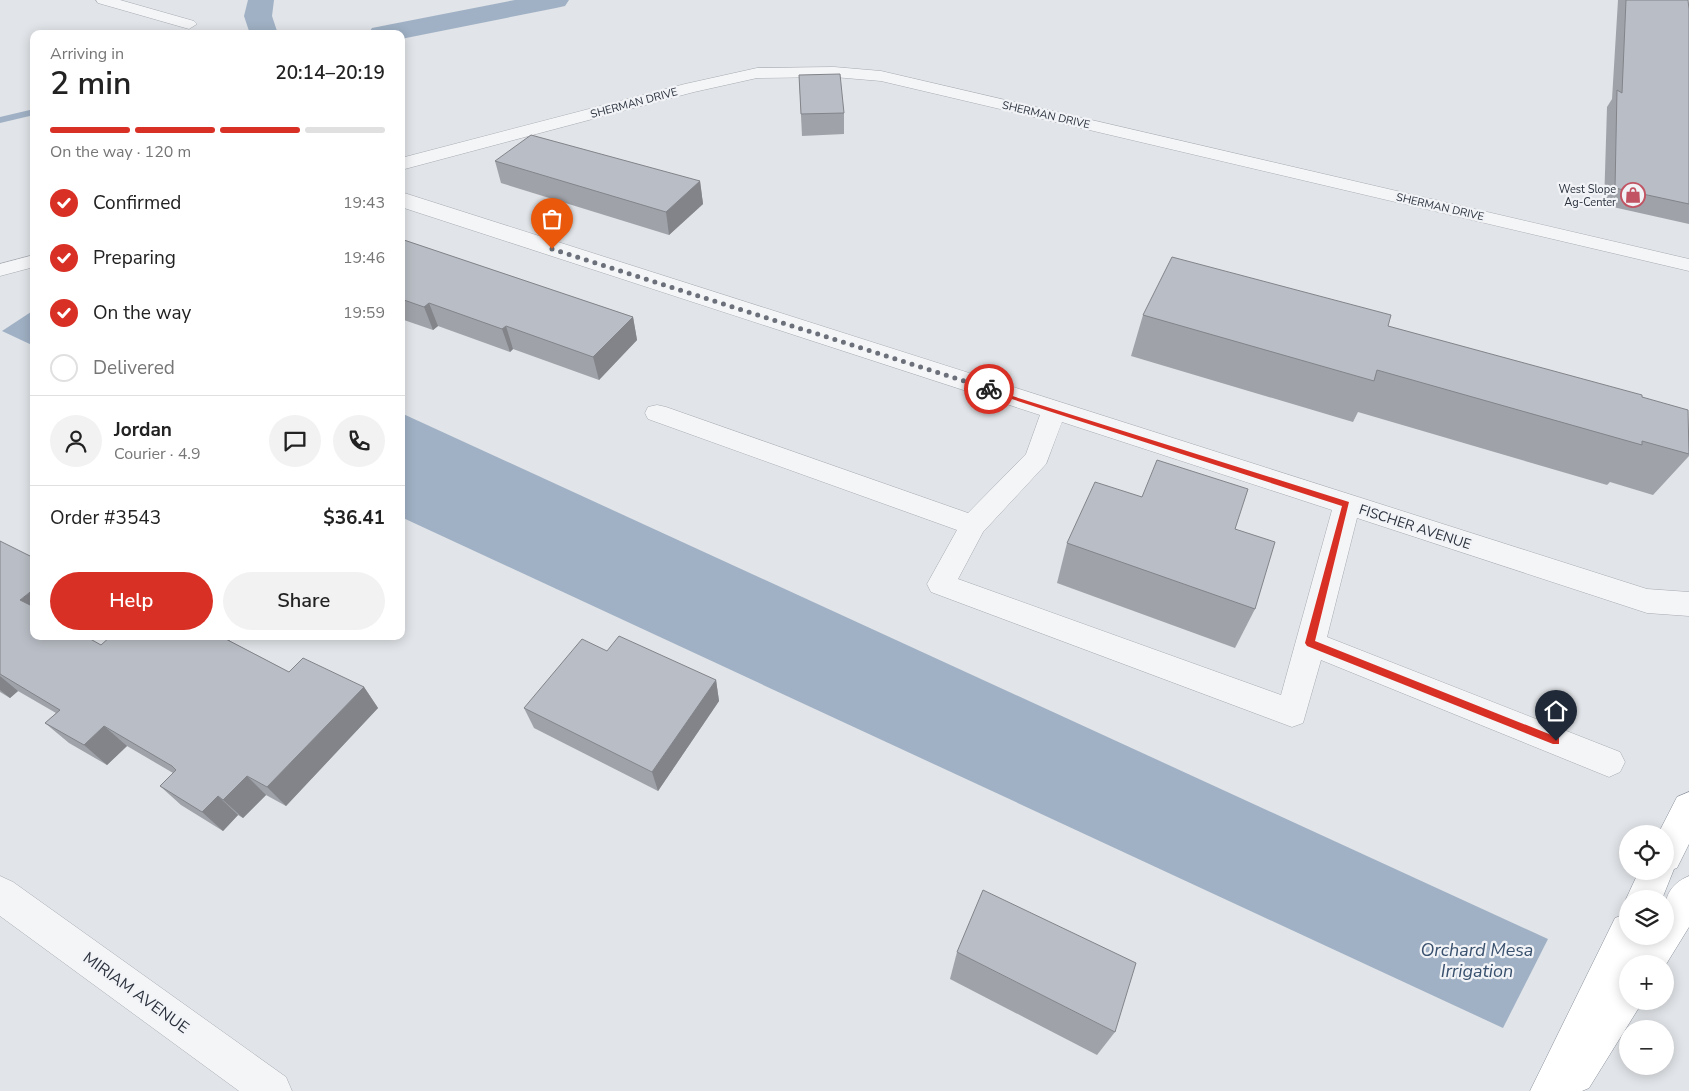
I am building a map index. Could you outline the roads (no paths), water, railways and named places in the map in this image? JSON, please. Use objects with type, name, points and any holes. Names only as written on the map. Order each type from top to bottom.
[{"type":"highway","points":[[1674,838],[1689,808]]},
{"type":"highway","points":[[1674,918],[1689,894]]},
{"type":"highway","points":[[1550,1091],[1621,945]]},
{"type":"highway","points":[[1564,1091],[1619,1005]]},
{"type":"street","points":[[103,0],[190,24]]},
{"type":"street","name":"SHERMAN DRIVE","points":[[405,163],[691,88],[757,73],[834,72],[881,76],[1689,265]]},
{"type":"street","name":"FISCHER AVENUE","points":[[405,200],[1647,601],[1689,604]]},
{"type":"street","points":[[0,270],[30,262]]},
{"type":"street","points":[[1054,410],[1037,458],[973,525],[941,584],[1292,713],[1347,504]]},
{"type":"street","points":[[657,413],[973,525]]},
{"type":"street","points":[[1310,643],[1609,762]]},
{"type":"street","name":"MIRIAM AVENUE","points":[[0,894],[272,1091]]},
{"type":"water","points":[[30,313],[30,344],[2,331]]},
{"type":"water","name":"Orchard Mesa Irrigation","points":[[405,415],[1548,939],[1503,1028],[405,519]]},
{"type":"waterway","points":[[261,0],[258,16],[263,30]]},
{"type":"waterway","points":[[402,30],[556,0]]},
{"type":"waterway","points":[[0,120],[30,113]]},
{"type":"place","name":"West Slope Ag-Center","points":[[1633,195]]}]
